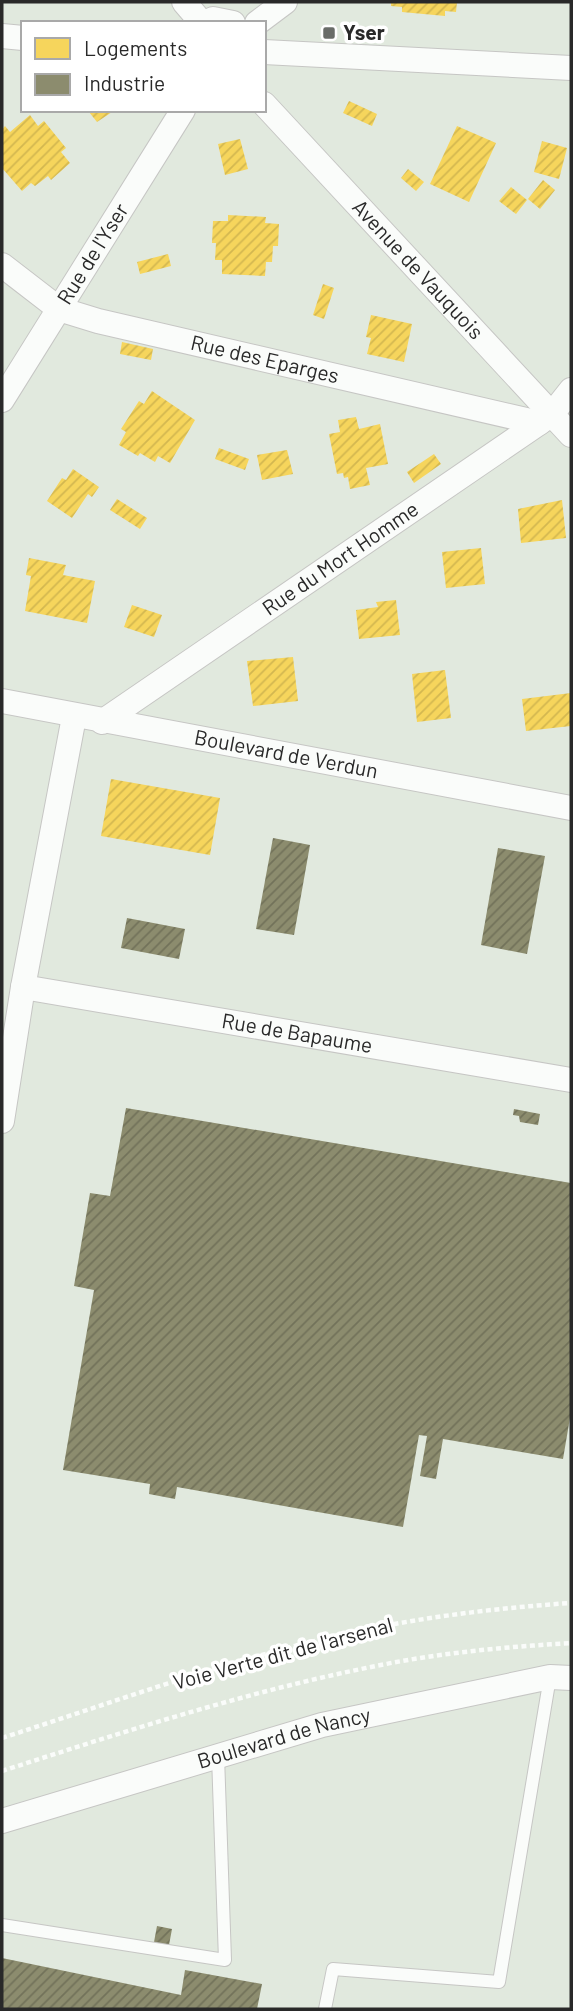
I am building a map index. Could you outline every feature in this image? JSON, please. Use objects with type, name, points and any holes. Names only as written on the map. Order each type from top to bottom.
[{"type":"street","points":[[184,2],[202,21]]},
{"type":"street","points":[[260,21],[285,2]]},
{"type":"street","points":[[2,36],[21,38]]},
{"type":"street","points":[[266,52],[571,68]]},
{"type":"street","name":"Avenue de Vauquois","points":[[266,106],[546,419],[571,435]]},
{"type":"street","name":"Rue de l'Yser","points":[[2,400],[182,112]]},
{"type":"street","name":"Rue des Eparges","points":[[2,265],[59,309],[98,321],[546,419]]},
{"type":"street","name":"Rue du Mort Homme","points":[[102,722],[546,419],[571,390]]},
{"type":"street","name":"Boulevard de Verdun","points":[[2,701],[74,717],[571,808]]},
{"type":"street","points":[[2,1121],[23,987],[74,717]]},
{"type":"street","name":"Rue de Bapaume","points":[[23,987],[571,1080]]},
{"type":"street","name":"Boulevard de Nancy","points":[[2,1821],[322,1725],[560,1678]]},
{"type":"lane","points":[[325,2009],[334,1969],[499,1982],[560,1678]]},
{"type":"lane","points":[[2,1924],[225,1960],[218,1756]]},
{"type":"path","name":"Voie Verte dit de l'arsenal","points":[[2,1738],[236,1662],[349,1633],[476,1610],[571,1603]]},
{"type":"path","points":[[2,1770],[118,1733],[370,1667],[502,1647],[571,1643]]},
{"type":"building: Logements","points":[[391,2],[457,2],[456,12],[445,11],[445,16],[402,12],[402,7],[391,6]]},
{"type":"building: Logements","points":[[349,101],[377,114],[372,126],[343,113]]},
{"type":"building: Logements","points":[[89,112],[112,112],[97,122]]},
{"type":"building: Logements","points":[[30,115],[38,126],[44,121],[66,148],[61,152],[70,163],[51,180],[48,176],[35,186],[31,183],[22,191],[2,168],[2,130],[5,126],[10,132]]},
{"type":"building: Logements","points":[[457,126],[496,143],[469,202],[430,184]]},
{"type":"building: Logements","points":[[240,139],[248,169],[225,175],[218,144]]},
{"type":"building: Logements","points":[[542,141],[567,148],[559,179],[534,172]]},
{"type":"building: Logements","points":[[408,169],[424,182],[416,191],[401,178]]},
{"type":"building: Logements","points":[[543,180],[555,190],[540,209],[528,199]]},
{"type":"building: Logements","points":[[511,187],[527,200],[516,214],[499,201]]},
{"type":"building: Logements","points":[[228,215],[266,217],[265,223],[279,224],[278,246],[273,246],[272,262],[266,262],[265,276],[222,274],[222,260],[215,260],[216,243],[212,243],[213,221],[228,221]]},
{"type":"building: Logements","points":[[168,254],[171,266],[140,274],[137,262]]},
{"type":"building: Logements","points":[[323,284],[334,288],[324,319],[313,315]]},
{"type":"building: Logements","points":[[371,315],[412,324],[404,362],[367,354],[371,338],[366,337]]},
{"type":"building: Logements","points":[[122,342],[153,349],[151,360],[120,354]]},
{"type":"building: Logements","points":[[152,391],[195,420],[170,463],[158,456],[155,462],[140,453],[138,456],[119,445],[126,432],[121,429],[139,401],[144,404]]},
{"type":"building: Logements","points":[[356,417],[359,429],[380,424],[388,464],[366,468],[370,485],[350,489],[348,477],[344,478],[343,473],[337,474],[329,434],[340,432],[338,420]]},
{"type":"building: Logements","points":[[219,448],[249,459],[245,470],[215,459]]},
{"type":"building: Logements","points":[[287,450],[293,474],[262,480],[257,455]]},
{"type":"building: Logements","points":[[434,454],[441,464],[414,483],[407,472]]},
{"type":"building: Logements","points":[[73,469],[99,487],[92,497],[88,494],[72,518],[47,501],[62,478],[66,480]]},
{"type":"building: Logements","points":[[117,499],[147,518],[140,529],[110,510]]},
{"type":"building: Logements","points":[[562,500],[566,538],[521,543],[518,509]]},
{"type":"building: Logements","points":[[481,548],[485,584],[446,588],[442,552]]},
{"type":"building: Logements","points":[[29,558],[66,565],[63,575],[95,581],[87,623],[25,611],[31,576],[26,575]]},
{"type":"building: Logements","points":[[396,600],[400,635],[359,639],[356,610],[378,607],[376,602]]},
{"type":"building: Logements","points":[[132,605],[162,615],[154,637],[124,627]]},
{"type":"building: Logements","points":[[293,657],[298,701],[253,706],[247,661]]},
{"type":"building: Logements","points":[[445,670],[451,718],[417,722],[412,674]]},
{"type":"building: Logements","points":[[571,693],[571,726],[526,731],[522,699]]},
{"type":"building: Logements","points":[[111,779],[220,798],[210,855],[101,836]]},
{"type":"building: Industrie","points":[[273,838],[310,845],[294,935],[256,929]]},
{"type":"building: Industrie","points":[[498,848],[545,856],[527,954],[481,945]]},
{"type":"building: Industrie","points":[[127,918],[185,929],[179,959],[121,948]]},
{"type":"building: Industrie","points":[[126,1108],[571,1183],[571,1412],[563,1459],[443,1439],[436,1479],[420,1476],[427,1436],[419,1435],[403,1527],[177,1487],[175,1499],[149,1494],[150,1484],[63,1470],[94,1290],[74,1286],[90,1193],[110,1196]]},
{"type":"building: Industrie","points":[[514,1109],[540,1114],[538,1125],[520,1122],[519,1116],[513,1115]]},
{"type":"building: Industrie","points":[[157,1926],[172,1929],[169,1945],[154,1942]]},
{"type":"building: Industrie","points":[[2,1958],[181,1995],[185,1970],[262,1984],[257,2009],[2,2009]]},
{"type":"place","name":"Yser","points":[[329,33]]}]
